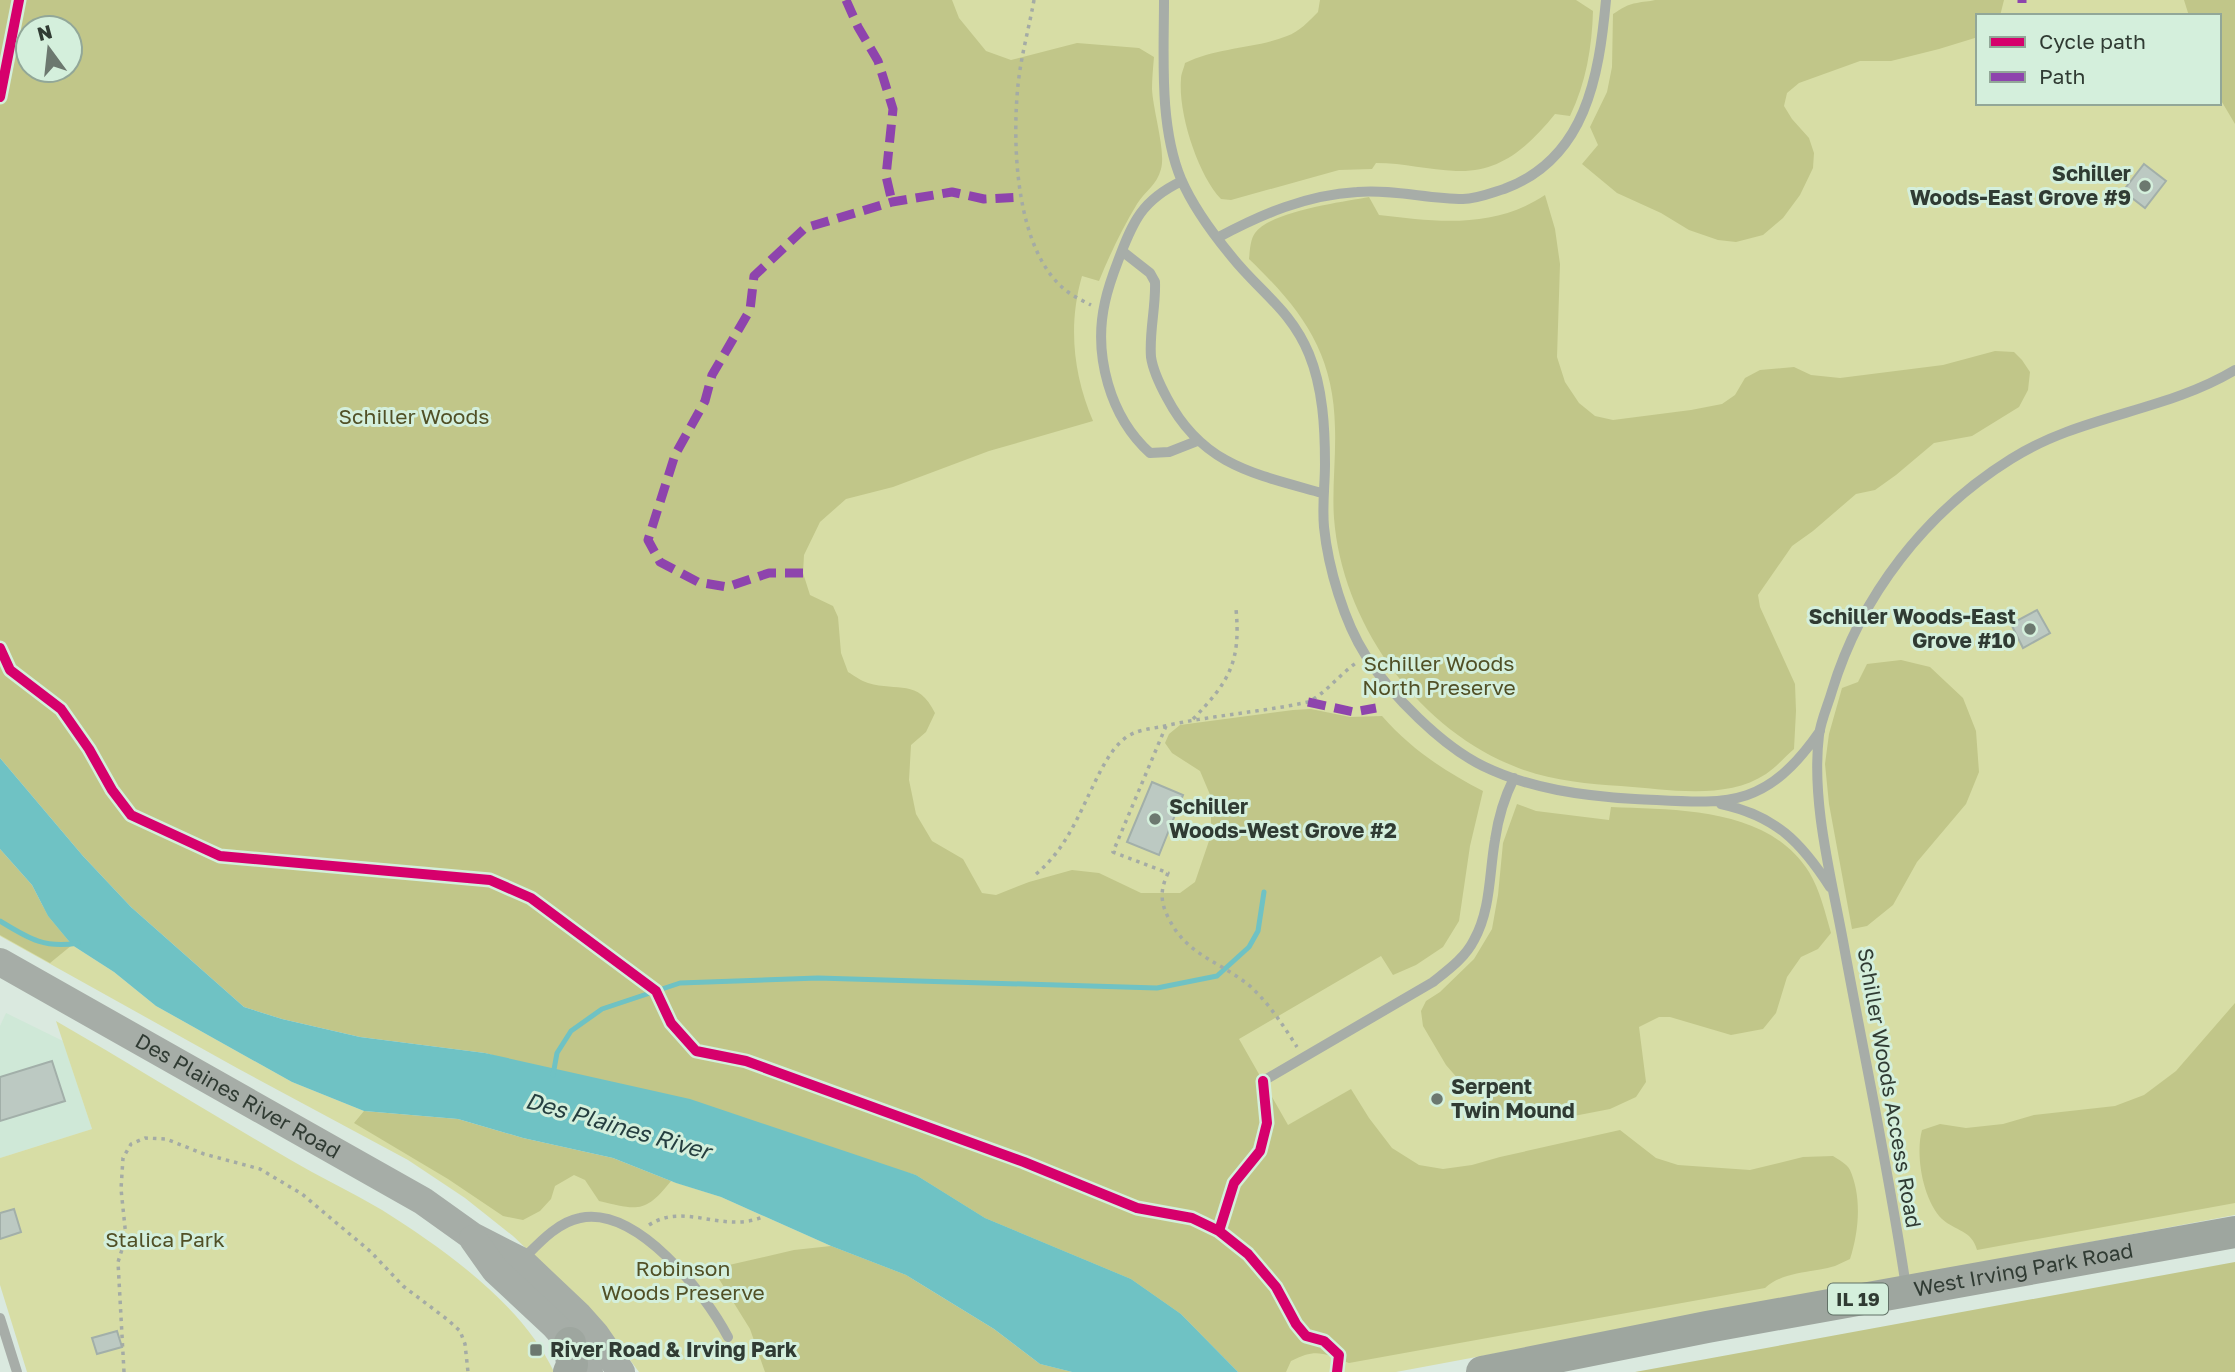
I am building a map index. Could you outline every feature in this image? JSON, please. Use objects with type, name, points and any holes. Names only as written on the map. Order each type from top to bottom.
[{"type":"main road","name":"Des Plaines River Road","points":[[0,962],[423,1201],[472,1236],[521,1261],[579,1316],[621,1372]]},
{"type":"main road","name":"West Irving Park Road","points":[[1499,1370],[1907,1290],[2235,1232]]},
{"type":"main road","name":"Des Plaines River Road","points":[[472,1236],[495,1270],[554,1325],[569,1358],[589,1372]]},
{"type":"lane","name":"Schiller Woods Access Road","points":[[1164,0],[1167,112],[1170,139],[1182,181],[1217,238],[1290,319],[1309,354],[1317,377],[1322,416],[1325,467],[1322,493],[1324,530],[1345,611],[1366,656],[1394,691],[1439,736],[1482,766],[1514,778],[1589,795],[1714,803],[1740,808],[1781,829],[1798,843],[1812,858],[1833,892]]},
{"type":"lane","points":[[1217,238],[1281,207],[1316,197],[1387,191],[1466,199],[1517,184],[1538,172],[1560,153],[1576,128],[1590,94],[1599,58],[1606,0]]},
{"type":"lane","points":[[1182,181],[1165,189],[1141,209],[1134,222],[1110,284],[1104,312],[1103,357],[1116,407],[1132,435],[1150,453],[1169,452],[1197,441]]},
{"type":"lane","points":[[1122,251],[1150,273],[1156,282],[1151,359],[1158,381],[1170,403],[1197,441],[1240,468],[1322,493]]},
{"type":"lane","name":"Schiller Woods Access Road","points":[[1907,1290],[1833,892],[1819,789],[1817,761],[1820,732],[1838,670],[1872,600],[1902,555],[1962,495],[2011,458],[2063,432],[2170,399],[2203,387],[2235,370]]},
{"type":"lane","name":"Schiller Woods Access Road","points":[[1714,803],[1761,790],[1802,757],[1820,732]]},
{"type":"lane","points":[[1263,1081],[1433,982],[1455,965],[1473,943],[1483,921],[1495,840],[1504,800],[1514,778]]},
{"type":"lane","points":[[521,1261],[566,1223],[594,1216],[610,1219],[637,1233],[665,1254],[704,1298],[728,1337]]},
{"type":"lane","points":[[0,1318],[16,1372]]},
{"type":"path","points":[[1034,0],[1018,84],[1017,111],[1016,165],[1028,231],[1045,266],[1066,291],[1104,312]]},
{"type":"path","points":[[1193,719],[1217,692],[1234,660],[1238,633],[1236,610]]},
{"type":"path","points":[[1036,874],[1051,861],[1061,847],[1108,757],[1126,737],[1139,730],[1193,719],[1231,716],[1308,702],[1319,696],[1340,674],[1366,656]]},
{"type":"path","points":[[1166,726],[1113,852],[1168,873],[1161,893],[1162,902],[1181,940],[1249,985],[1275,1012],[1304,1057]]},
{"type":"path","points":[[1219,1231],[1234,1183],[1260,1151],[1267,1124],[1263,1081]]},
{"type":"path","points":[[124,1372],[118,1262],[126,1237],[121,1189],[123,1158],[131,1143],[145,1138],[166,1139],[260,1169],[302,1194],[372,1252],[403,1286],[460,1331],[465,1345],[468,1372]]},
{"type":"path","points":[[637,1233],[659,1218],[675,1215],[730,1223],[752,1222],[765,1216]]},
{"type":"shaded area","points":[[6,1013],[63,1041],[92,1129],[0,1158],[0,1026]]},
{"type":"green space","name":"Schiller Woods North Preserve","points":[[0,0],[2235,0],[2235,1215],[1396,1372],[1238,1372],[1181,1314],[0,758]]},
{"type":"green space","name":"Schiller Woods","points":[[0,0],[952,0],[959,18],[986,51],[1011,60],[1077,43],[1139,48],[1154,57],[1152,89],[1162,161],[1157,179],[1132,213],[1099,281],[1082,276],[1075,313],[1075,349],[1081,385],[1093,421],[989,451],[893,487],[846,499],[820,522],[804,555],[803,573],[810,595],[833,606],[838,617],[841,653],[848,672],[868,683],[914,690],[922,695],[935,713],[926,732],[911,745],[909,780],[916,814],[932,841],[963,859],[982,893],[996,895],[1072,870],[1099,873],[1141,893],[1180,893],[1195,882],[1211,835],[1211,797],[1200,771],[1172,753],[1165,743],[1169,734],[1180,725],[1293,710],[1311,709],[1350,717],[1382,716],[1429,758],[1483,791],[1470,846],[1459,921],[1443,947],[1416,965],[1393,975],[1381,956],[1239,1039],[1288,1125],[1351,1089],[1392,1148],[1419,1165],[1443,1169],[1472,1165],[1620,1130],[1656,1158],[1678,1165],[1750,1170],[1803,1157],[1833,1156],[1849,1168],[1854,1180],[1858,1214],[1853,1248],[1850,1259],[1837,1265],[1789,1275],[1765,1288],[1349,1363],[1313,1353],[1291,1361],[1286,1372],[1238,1372],[1181,1314],[1131,1279],[985,1218],[916,1175],[485,1053],[360,1037],[282,1019],[244,1007],[131,907],[83,856],[0,758]]},
{"type":"green space","points":[[1320,0],[1576,0],[1593,11],[1587,65],[1576,103],[1570,116],[1555,114],[1524,147],[1487,167],[1456,171],[1376,163],[1372,169],[1339,170],[1231,200],[1221,199],[1197,159],[1186,126],[1181,93],[1181,77],[1185,63],[1291,34],[1318,12]]},
{"type":"green space","points":[[1655,0],[2004,0],[2000,14],[1976,14],[1976,38],[1891,61],[1860,61],[1799,83],[1787,93],[1784,106],[1809,138],[1814,153],[1813,168],[1800,195],[1783,218],[1763,235],[1736,242],[1718,240],[1689,230],[1661,213],[1617,193],[1582,164],[1598,145],[1590,127],[1607,92],[1612,67],[1613,14],[1631,4]]},
{"type":"green space","points":[[2184,0],[2235,0],[2235,124],[2221,100],[2221,14],[2188,14]]},
{"type":"green space","points":[[1545,195],[1555,229],[1560,264],[1557,357],[1565,382],[1579,403],[1595,416],[1613,420],[1722,404],[1735,395],[1745,378],[1760,370],[1794,367],[1811,375],[1840,378],[1943,365],[1995,351],[2014,352],[2030,372],[2028,390],[2019,407],[1972,436],[1934,443],[1875,490],[1856,494],[1792,546],[1758,595],[1760,607],[1795,684],[1794,749],[1766,774],[1733,788],[1676,791],[1568,781],[1516,767],[1480,750],[1447,727],[1417,699],[1391,668],[1369,633],[1352,596],[1340,557],[1334,518],[1335,428],[1328,377],[1321,354],[1299,314],[1249,259],[1253,236],[1263,225],[1291,213],[1369,197],[1379,215],[1444,221],[1485,218],[1506,213]]},
{"type":"green space","points":[[1901,660],[1930,667],[1963,698],[1976,731],[1979,772],[1966,804],[1917,862],[1893,905],[1867,926],[1852,929],[1829,804],[1825,764],[1829,734],[1842,688],[1858,682],[1867,664]]},
{"type":"green space","points":[[1517,804],[1536,811],[1609,820],[1611,807],[1692,812],[1720,816],[1746,824],[1770,835],[1791,851],[1809,872],[1831,933],[1818,949],[1801,957],[1787,977],[1776,1013],[1763,1029],[1731,1035],[1670,1017],[1659,1017],[1639,1027],[1646,1082],[1636,1097],[1610,1109],[1548,1121],[1527,1118],[1495,1107],[1466,1088],[1446,1065],[1423,1026],[1421,1011],[1426,1001],[1440,992],[1474,959],[1492,929],[1503,843]]},
{"type":"green space","name":"Robinson Woods Preserve","points":[[0,849],[72,945],[114,972],[156,1006],[292,1082],[364,1111],[658,1177],[721,1197],[831,1246],[906,1275],[1040,1364],[1072,1372],[639,1372],[621,1348],[554,1275],[513,1236],[465,1198],[408,1160],[0,936]]},
{"type":"green space","points":[[0,849],[32,885],[48,916],[72,945],[50,963],[0,935]]},
{"type":"green space","points":[[2235,1003],[2235,1203],[1977,1250],[1971,1238],[1947,1223],[1935,1211],[1922,1177],[1919,1152],[1922,1130],[1940,1124],[1966,1128],[2003,1124],[2034,1115],[2115,1106],[2144,1095],[2176,1071]]},
{"type":"green space","name":"Stalica Park","points":[[56,1021],[300,1166],[382,1210],[431,1242],[480,1280],[523,1324],[554,1372],[27,1372],[0,1285],[0,1158],[92,1129]]},
{"type":"green space","points":[[364,1111],[458,1119],[523,1138],[613,1158],[671,1181],[647,1204],[632,1207],[599,1201],[585,1180],[574,1175],[555,1186],[551,1199],[540,1211],[523,1220],[503,1216],[448,1179],[354,1123]]},
{"type":"green space","points":[[831,1246],[906,1275],[994,1329],[1040,1364],[1072,1372],[765,1372],[750,1329],[719,1279],[729,1265],[794,1250]]},
{"type":"green space","points":[[2235,1262],[2235,1372],[1635,1372]]},
{"type":"water","name":"Des Plaines River","points":[[0,758],[83,856],[131,907],[244,1007],[282,1019],[360,1037],[485,1053],[690,1099],[916,1175],[985,1218],[1131,1279],[1181,1314],[1238,1372],[1072,1372],[1040,1364],[994,1329],[906,1275],[831,1246],[721,1197],[676,1183],[613,1158],[523,1138],[458,1119],[364,1111],[292,1082],[156,1006],[114,972],[72,945],[48,916],[32,885],[0,849]]},
{"type":"building","name":"Schiller Woods-East Grove #9","points":[[2144,164],[2166,181],[2145,208],[2123,191]]},
{"type":"building","name":"Schiller Woods-East Grove #10","points":[[2037,610],[2050,633],[2023,648],[2011,624]]},
{"type":"building","name":"Schiller Woods-West Grove #2","points":[[1152,782],[1183,795],[1159,855],[1127,842]]},
{"type":"building","points":[[52,1061],[65,1101],[0,1121],[0,1077]]},
{"type":"building","points":[[14,1209],[21,1232],[0,1239],[0,1213]]},
{"type":"building","points":[[117,1331],[122,1347],[97,1354],[92,1338]]},
{"type":"waterway","points":[[553,1075],[557,1053],[571,1031],[602,1009],[680,983],[818,978],[1157,988],[1217,976],[1249,947],[1258,931],[1264,892]]},
{"type":"waterway","points":[[0,921],[37,941],[55,944],[78,943]]},
{"type":"marked path","points":[[846,0],[878,61],[893,109],[886,176],[892,202]]},
{"type":"marked path","points":[[803,573],[769,573],[727,587],[698,582],[660,562],[648,540],[675,455],[705,401],[712,375],[750,310],[754,276],[805,228],[892,202],[952,192],[984,199],[1022,197]]},
{"type":"marked path","points":[[1308,702],[1354,712],[1376,708]]},
{"type":"cycle path","points":[[0,97],[19,0]]},
{"type":"cycle path","points":[[0,648],[10,670],[61,709],[131,815],[220,856],[490,880],[531,898],[656,991],[671,1023],[696,1051],[746,1061],[1024,1162],[1137,1208],[1192,1218],[1219,1231],[1248,1254],[1276,1287],[1296,1324],[1306,1336],[1324,1341],[1339,1355],[1337,1372]]},
{"type":"cycle path","points":[[1219,1231],[1234,1183],[1260,1151],[1267,1123],[1263,1081]]},
{"type":"place","name":"Schiller Woods-East Grove #9","points":[[2145,186]]},
{"type":"place","name":"Schiller Woods-East Grove #10","points":[[2030,629]]},
{"type":"place","name":"Schiller Woods-West Grove #2","points":[[1155,819]]},
{"type":"place","name":"Serpent Twin Mound","points":[[1437,1099]]},
{"type":"place","name":"River Road & Irving Park","points":[[536,1350]]}]
